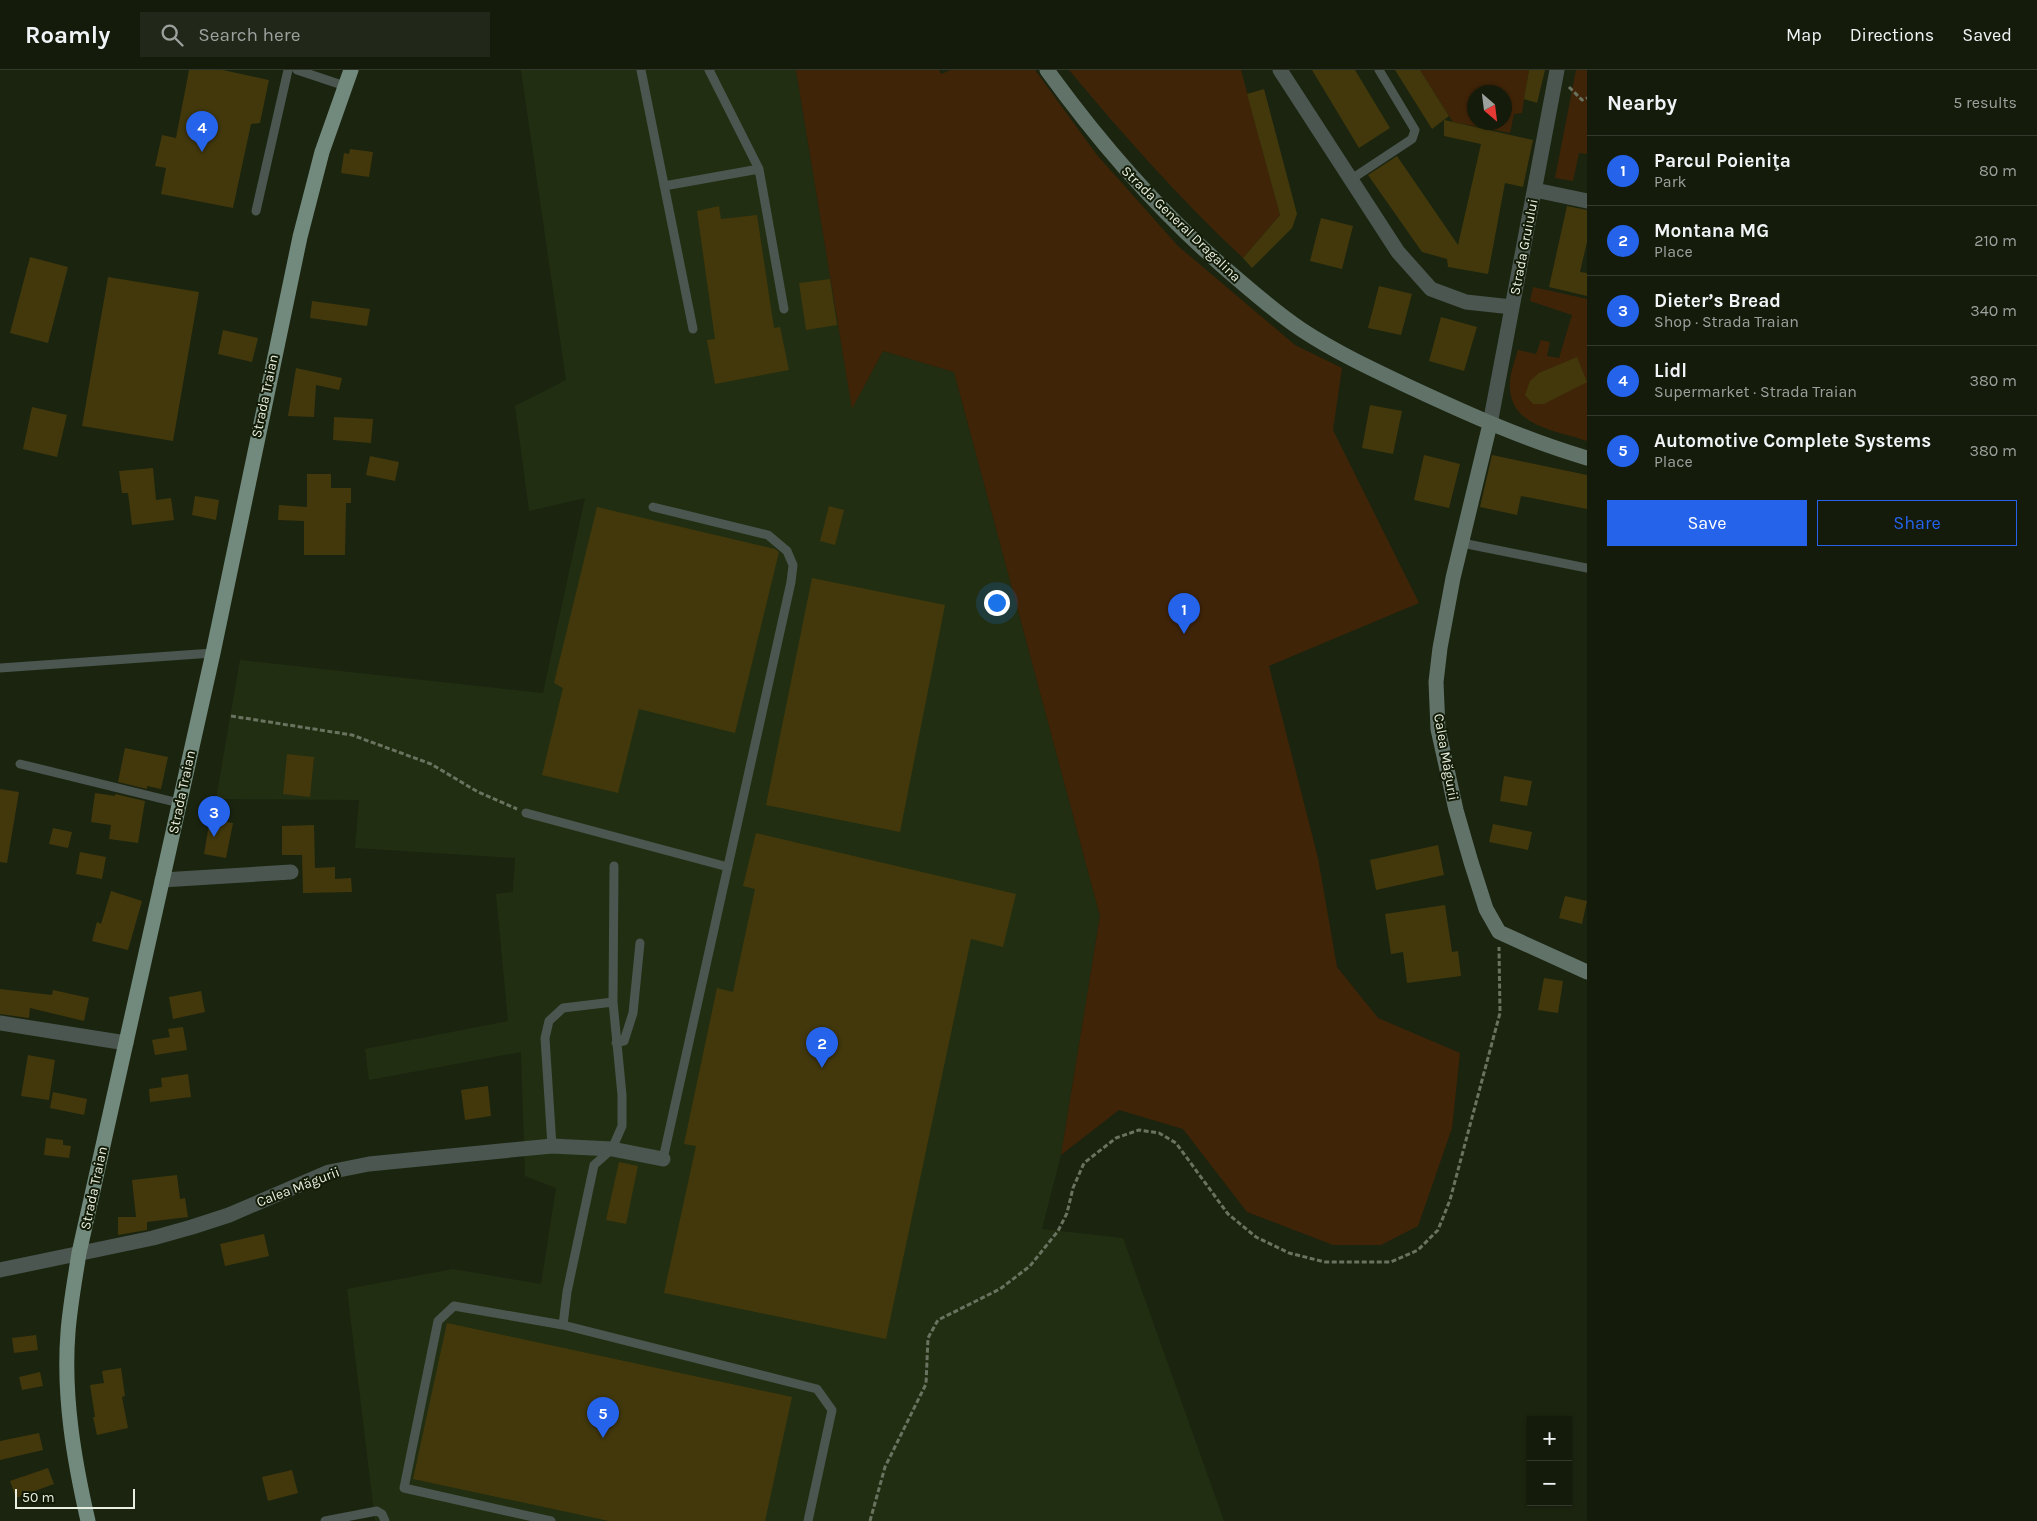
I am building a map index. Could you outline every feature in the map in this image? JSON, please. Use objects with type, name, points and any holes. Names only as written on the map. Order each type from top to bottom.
[{"type":"main road","name":"Strada Traian","points":[[88,1521],[75,1459],[67,1369],[71,1300],[213,653],[300,237],[322,152],[352,70]]},
{"type":"main road","name":"Strada General Dragalina","points":[[1046,70],[1112,156],[1158,205],[1209,255],[1263,302],[1300,329],[1339,353],[1490,424],[1587,458]]},
{"type":"main road","name":"Calea Măgurii","points":[[1490,424],[1452,578],[1437,673],[1438,729],[1456,810],[1486,909],[1499,932]]},
{"type":"main road","points":[[1499,932],[1587,972]]},
{"type":"street","points":[[1280,70],[1398,252],[1431,289],[1466,302],[1512,307]]},
{"type":"street","name":"Strada Gruiului","points":[[1490,424],[1557,73]]},
{"type":"street","points":[[1535,190],[1587,201]]},
{"type":"street","points":[[162,880],[291,872]]},
{"type":"street","points":[[0,1023],[126,1043]]},
{"type":"street","name":"Calea Măgurii","points":[[0,1270],[192,1227],[228,1215],[329,1172],[369,1164],[552,1146],[612,1149],[663,1159]]},
{"type":"lane","points":[[256,211],[288,70]]},
{"type":"lane","points":[[297,70],[345,86]]},
{"type":"lane","points":[[641,70],[694,329]]},
{"type":"lane","points":[[708,70],[759,169],[784,309]]},
{"type":"lane","points":[[1350,180],[1412,139],[1415,130],[1379,70]]},
{"type":"lane","points":[[664,186],[759,169]]},
{"type":"lane","points":[[653,507],[768,535],[787,551],[792,565],[791,582],[663,1159]]},
{"type":"lane","points":[[1462,543],[1587,568]]},
{"type":"lane","points":[[0,668],[213,653]]},
{"type":"lane","points":[[20,764],[179,804]]},
{"type":"lane","points":[[526,813],[728,867]]},
{"type":"lane","points":[[564,1325],[567,1292],[594,1165],[612,1149],[622,1126],[622,1095],[613,1002],[614,866]]},
{"type":"lane","points":[[616,1043],[624,1041],[633,1014],[640,943]]},
{"type":"lane","points":[[552,1146],[545,1038],[549,1021],[563,1008],[613,1002]]},
{"type":"lane","points":[[551,1521],[404,1488],[438,1321],[454,1306],[564,1325],[817,1389],[832,1410],[808,1521]]},
{"type":"lane","points":[[325,1521],[377,1511],[382,1514],[385,1521]]},
{"type":"path","points":[[1557,73],[1582,100],[1587,98]]},
{"type":"path","points":[[230,716],[352,735],[431,764],[478,792],[526,813]]},
{"type":"path","points":[[870,1521],[886,1467],[926,1384],[928,1338],[938,1320],[1000,1289],[1030,1266],[1058,1230],[1067,1213],[1073,1188],[1084,1162],[1116,1138],[1139,1130],[1159,1133],[1176,1143],[1228,1214],[1256,1237],[1290,1253],[1325,1262],[1367,1263],[1391,1262],[1418,1250],[1438,1230],[1450,1200],[1500,1013],[1499,932]]},
{"type":"shaded area","points":[[521,70],[796,70],[852,408],[883,351],[954,372],[1100,916],[1061,1155],[1042,1229],[1123,1238],[1224,1521],[375,1521],[347,1289],[453,1269],[541,1284],[556,1188],[525,1176],[521,1052],[369,1080],[365,1049],[508,1021],[496,894],[513,892],[515,858],[355,848],[359,800],[216,799],[240,660],[543,693],[585,498],[529,511],[515,406],[566,380]]},
{"type":"shaded area","points":[[796,70],[939,70],[941,74],[951,70],[1035,70],[1097,155],[1178,246],[1295,345],[1342,368],[1333,430],[1419,603],[1269,666],[1318,858],[1337,967],[1378,1018],[1460,1053],[1452,1128],[1418,1226],[1381,1245],[1333,1245],[1247,1212],[1183,1129],[1119,1110],[1061,1155],[1100,916],[954,372],[883,351],[852,409]]},
{"type":"shaded area","points":[[1069,70],[1241,70],[1280,215],[1243,258],[1153,167]]},
{"type":"shaded area","points":[[1420,70],[1529,70],[1522,113],[1514,114],[1512,124],[1512,85],[1467,85],[1467,125],[1453,122]]},
{"type":"shaded area","points":[[1576,70],[1587,70],[1587,154],[1579,153],[1573,181],[1555,178]]},
{"type":"shaded area","points":[[1494,130],[1511,130],[1510,133]]},
{"type":"shaded area","points":[[1533,287],[1587,299],[1587,441],[1546,429],[1534,423],[1524,417],[1516,408],[1511,396],[1510,381],[1518,350],[1536,354],[1541,340],[1550,342],[1547,356],[1559,358],[1572,315],[1530,301]]},
{"type":"building","points":[[189,70],[223,70],[269,80],[260,123],[251,124],[233,208],[161,194],[166,168],[155,166],[162,135],[176,138]]},
{"type":"building","points":[[1312,70],[1355,70],[1390,128],[1359,148]]},
{"type":"building","points":[[1395,70],[1420,70],[1449,116],[1432,129]]},
{"type":"building","points":[[1529,70],[1545,70],[1537,103],[1524,99]]},
{"type":"building","points":[[1264,89],[1297,214],[1292,228],[1252,268],[1243,258],[1280,215],[1247,94]]},
{"type":"building","points":[[1444,120],[1467,125],[1467,130],[1488,130],[1533,140],[1523,187],[1505,183],[1488,274],[1448,267],[1447,259],[1422,252],[1368,175],[1397,156],[1458,245],[1481,144],[1444,136]]},
{"type":"building","points":[[350,149],[373,152],[369,177],[341,173],[344,153],[349,154]]},
{"type":"building","points":[[719,206],[721,219],[757,215],[774,328],[780,327],[789,370],[715,384],[707,340],[715,339],[697,211]]},
{"type":"building","points":[[1567,206],[1587,210],[1587,242],[1580,272],[1587,273],[1587,296],[1549,287]]},
{"type":"building","points":[[1321,218],[1353,226],[1342,269],[1310,261]]},
{"type":"building","points":[[30,257],[68,267],[48,343],[10,333]]},
{"type":"building","points":[[108,277],[199,292],[173,441],[82,426]]},
{"type":"building","points":[[830,279],[837,325],[806,330],[799,283]]},
{"type":"building","points":[[1379,286],[1412,294],[1401,335],[1368,328]]},
{"type":"building","points":[[312,301],[370,309],[367,326],[310,318]]},
{"type":"building","points":[[1441,317],[1477,327],[1464,371],[1429,361]]},
{"type":"building","points":[[223,330],[258,338],[252,362],[218,354]]},
{"type":"building","points":[[1577,357],[1587,382],[1544,404],[1533,404],[1525,395],[1530,381],[1539,373]]},
{"type":"building","points":[[296,368],[342,378],[339,390],[316,385],[314,417],[288,416]]},
{"type":"building","points":[[1370,405],[1402,411],[1393,454],[1362,448]]},
{"type":"building","points":[[32,407],[67,415],[57,457],[23,449]]},
{"type":"building","points":[[334,417],[373,419],[371,443],[333,440]]},
{"type":"building","points":[[1424,455],[1460,464],[1449,508],[1414,500]]},
{"type":"building","points":[[1492,455],[1587,475],[1587,509],[1521,496],[1517,515],[1480,507]]},
{"type":"building","points":[[370,456],[399,462],[395,481],[366,475]]},
{"type":"building","points":[[153,468],[156,500],[171,498],[174,520],[132,525],[128,493],[122,493],[119,471]]},
{"type":"building","points":[[307,474],[331,474],[331,488],[351,488],[351,503],[346,503],[345,555],[304,555],[304,521],[278,520],[279,505],[307,507]]},
{"type":"building","points":[[195,496],[219,500],[216,520],[192,515]]},
{"type":"building","points":[[829,506],[844,510],[835,545],[820,541]]},
{"type":"building","points":[[597,507],[775,549],[779,552],[735,733],[639,709],[618,793],[542,775],[563,688],[554,683]]},
{"type":"building","points":[[812,578],[945,605],[900,832],[766,805]]},
{"type":"building","points":[[125,748],[168,757],[161,789],[147,786],[147,789],[118,782]]},
{"type":"building","points":[[287,754],[314,757],[310,797],[283,794]]},
{"type":"building","points":[[1504,776],[1532,781],[1527,806],[1500,801]]},
{"type":"building","points":[[0,789],[19,792],[7,863],[0,862]]},
{"type":"building","points":[[95,793],[115,796],[115,794],[145,801],[138,843],[109,839],[111,825],[91,822]]},
{"type":"building","points":[[210,819],[233,823],[226,858],[204,854]]},
{"type":"building","points":[[1493,824],[1532,832],[1528,850],[1489,842]]},
{"type":"building","points":[[314,825],[315,868],[335,867],[335,879],[351,878],[352,892],[303,893],[302,855],[282,855],[282,826]]},
{"type":"building","points":[[53,828],[72,832],[68,848],[49,844]]},
{"type":"building","points":[[756,833],[1016,894],[1003,947],[971,939],[886,1339],[664,1293],[696,1146],[684,1144],[717,988],[733,992],[755,889],[743,886]]},
{"type":"building","points":[[1438,845],[1444,875],[1376,890],[1370,860]]},
{"type":"building","points":[[80,852],[106,857],[102,879],[76,874]]},
{"type":"building","points":[[111,891],[142,901],[128,950],[92,941],[97,922],[101,924]]},
{"type":"building","points":[[1565,896],[1587,901],[1582,924],[1559,918]]},
{"type":"building","points":[[1445,905],[1452,952],[1458,951],[1461,976],[1407,983],[1403,952],[1391,954],[1385,914]]},
{"type":"building","points":[[1544,978],[1563,981],[1558,1013],[1538,1010]]},
{"type":"building","points":[[0,989],[52,995],[53,990],[89,998],[84,1021],[30,1008],[29,1018],[0,1014]]},
{"type":"building","points":[[201,991],[205,1012],[173,1019],[169,997]]},
{"type":"building","points":[[183,1027],[187,1050],[155,1055],[152,1040],[170,1037],[168,1029]]},
{"type":"building","points":[[28,1055],[55,1060],[49,1100],[21,1096]]},
{"type":"building","points":[[188,1074],[191,1097],[150,1102],[149,1089],[162,1087],[161,1078]]},
{"type":"building","points":[[488,1086],[491,1116],[465,1120],[461,1090]]},
{"type":"building","points":[[53,1092],[87,1099],[84,1115],[50,1108]]},
{"type":"building","points":[[46,1138],[63,1140],[63,1145],[71,1146],[69,1158],[44,1155]]},
{"type":"building","points":[[619,1162],[638,1166],[626,1224],[606,1220]]},
{"type":"building","points":[[177,1175],[180,1199],[185,1198],[188,1217],[147,1222],[147,1230],[118,1235],[118,1217],[136,1217],[132,1180]]},
{"type":"building","points":[[264,1234],[269,1256],[225,1266],[220,1244]]},
{"type":"building","points":[[447,1323],[792,1397],[765,1521],[609,1521],[413,1479]]},
{"type":"building","points":[[36,1335],[38,1350],[14,1353],[12,1338]]},
{"type":"building","points":[[121,1368],[125,1396],[122,1397],[128,1428],[97,1435],[90,1385],[104,1383],[102,1371]]},
{"type":"building","points":[[40,1372],[43,1386],[22,1390],[19,1377]]},
{"type":"building","points":[[39,1433],[43,1450],[0,1460],[0,1441]]},
{"type":"building","points":[[48,1468],[54,1484],[16,1498],[10,1481]]},
{"type":"building","points":[[292,1470],[298,1493],[268,1501],[262,1477]]},
{"type":"place","name":"Lidl","points":[[202,152]]},
{"type":"place","name":"Parcul Poieniţa","points":[[1184,634]]},
{"type":"place","name":"Dieter’s Bread","points":[[214,837]]},
{"type":"place","name":"Montana MG","points":[[822,1068]]},
{"type":"place","name":"Automotive Complete Systems","points":[[603,1438]]}]
